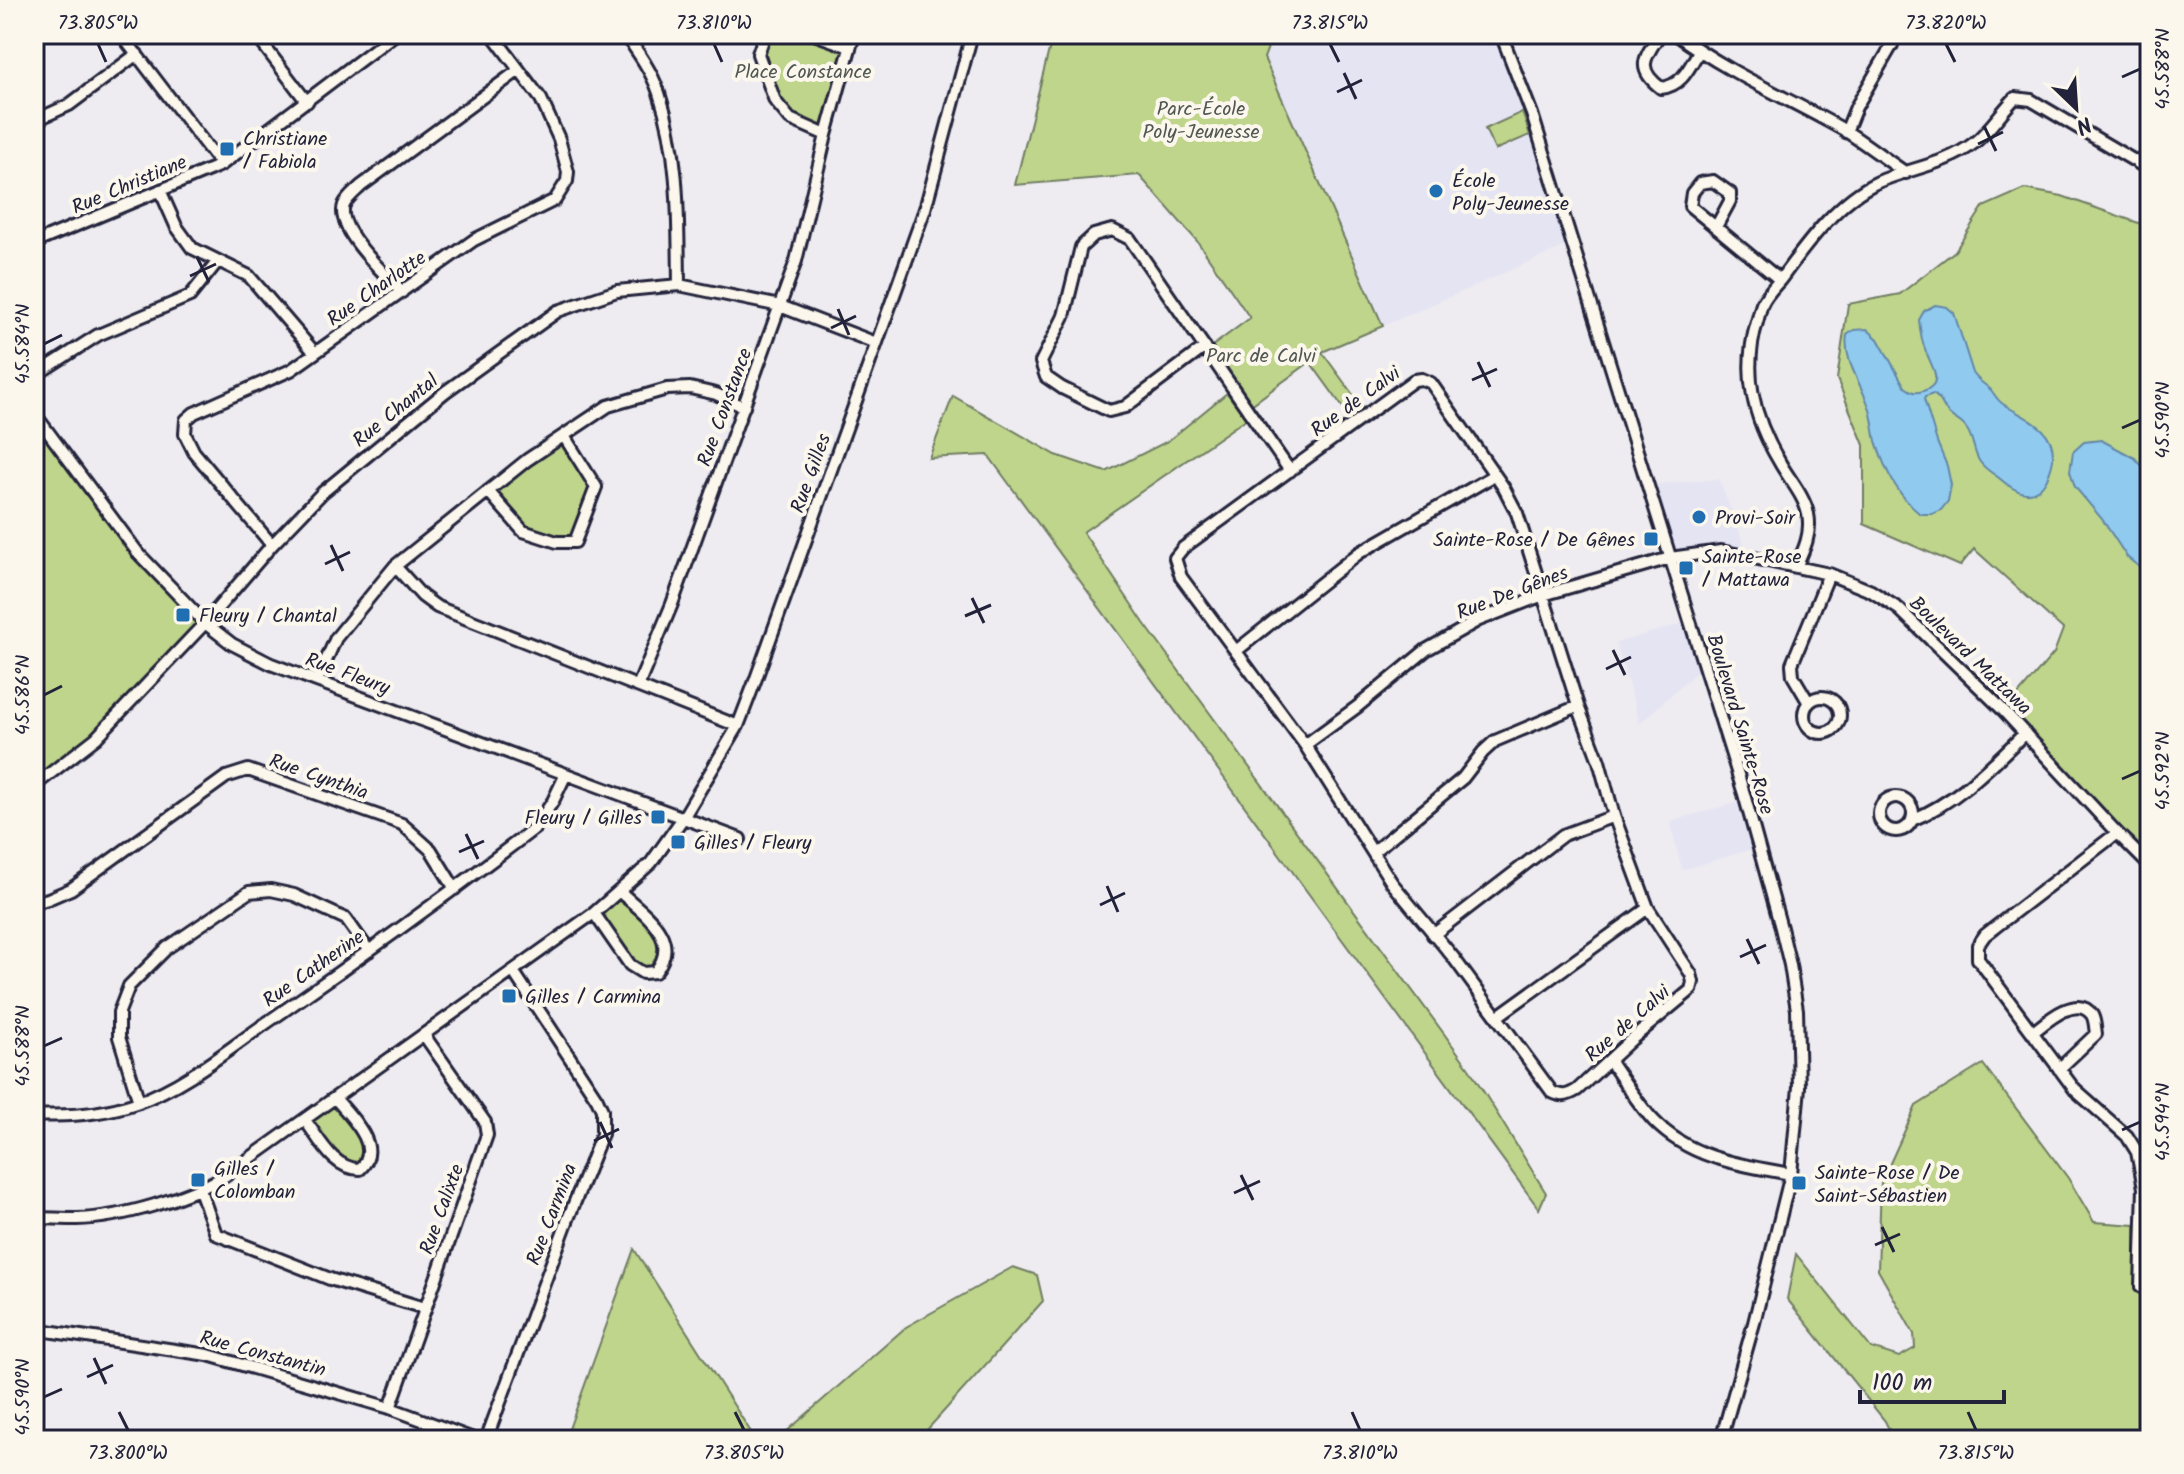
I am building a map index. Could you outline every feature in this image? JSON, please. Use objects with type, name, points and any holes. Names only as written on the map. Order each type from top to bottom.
[{"type":"street","points":[[121,34],[221,165]]},
{"type":"street","points":[[255,34],[307,102]]},
{"type":"street","name":"Rue Charlotte","points":[[272,545],[194,452],[185,434],[186,420],[194,413],[291,370],[474,240],[555,200],[567,181],[568,172],[559,139],[541,99],[492,34]]},
{"type":"street","points":[[625,34],[659,92],[676,161],[679,285]]},
{"type":"street","points":[[765,34],[758,54],[775,101],[790,119],[826,135]]},
{"type":"street","points":[[814,34],[850,47]]},
{"type":"street","name":"Rue Constance","points":[[638,686],[672,604],[796,261],[854,34]]},
{"type":"street","name":"Rue Gilles","points":[[34,1218],[80,1219],[120,1214],[200,1190],[225,1176],[594,913],[651,863],[683,818],[738,726],[925,209],[972,34]]},
{"type":"street","name":"Boulevard Sainte-Rose","points":[[1501,34],[1530,107],[1740,779],[1790,965],[1800,1046],[1799,1099],[1791,1174],[1721,1440]]},
{"type":"street","points":[[1660,34],[1645,58],[1646,71],[1653,83],[1661,88],[1672,87],[1680,81],[1699,51]]},
{"type":"street","points":[[1676,34],[1699,51],[1846,132],[1906,173]]},
{"type":"street","points":[[1846,132],[1856,107],[1892,45],[1889,34]]},
{"type":"street","name":"Rue Christiane","points":[[34,243],[221,165],[391,35]]},
{"type":"street","points":[[34,121],[69,105],[137,54]]},
{"type":"street","points":[[402,292],[358,244],[345,225],[342,209],[361,186],[519,70]]},
{"type":"street","points":[[1796,567],[1806,545],[1808,513],[1762,429],[1749,370],[1752,339],[1762,304],[1812,236],[1850,201],[1877,182],[1939,162],[1974,143],[2015,98],[2031,100],[2150,170]]},
{"type":"street","points":[[1716,227],[1730,201],[1730,193],[1713,181],[1700,183],[1692,193],[1690,206],[1780,280]]},
{"type":"street","points":[[160,190],[176,226],[192,248],[249,276],[315,353]]},
{"type":"street","points":[[1205,347],[1125,407],[1109,411],[1046,377],[1041,362],[1064,316],[1081,247],[1094,235],[1112,230],[1130,239],[1205,347],[1290,471]]},
{"type":"street","points":[[34,376],[98,335],[190,296],[218,261]]},
{"type":"street","name":"Rue Chantal","points":[[34,786],[96,738],[323,492],[433,402],[558,311],[617,291],[679,285],[780,306],[876,343]]},
{"type":"street","name":"Rue de Calvi","points":[[1422,379],[1431,383],[1495,475],[1517,513],[1578,706],[1599,761],[1614,816],[1648,908],[1691,974],[1693,982],[1683,999],[1632,1039],[1577,1090],[1561,1096],[1552,1092],[1453,957],[1399,893],[1305,745],[1181,577],[1175,558],[1183,548],[1290,471],[1414,380],[1422,379]]},
{"type":"street","points":[[317,681],[336,638],[395,566],[527,460],[608,406],[667,389],[690,388],[716,394],[744,407]]},
{"type":"street","name":"Rue Fleury","points":[[34,413],[138,553],[205,623],[232,644],[271,664],[740,839]]},
{"type":"street","points":[[488,491],[523,531],[557,542],[575,542],[596,487],[564,436]]},
{"type":"street","points":[[1236,651],[1359,553],[1495,475]]},
{"type":"street","name":"Boulevard Mattawa","points":[[1670,558],[1721,551],[1829,574],[1871,591],[1899,609],[2025,733],[2150,866]]},
{"type":"street","name":"Rue De Gênes","points":[[1305,745],[1426,650],[1479,620],[1543,595],[1670,558]]},
{"type":"street","points":[[395,566],[422,596],[437,607],[738,726]]},
{"type":"street","points":[[1809,703],[1793,676],[1792,664],[1829,574]]},
{"type":"street","points":[[1373,852],[1463,778],[1495,741],[1578,706]]},
{"type":"street","points":[[1912,820],[1974,783],[2025,733]]},
{"type":"street","name":"Rue Cynthia","points":[[34,903],[71,889],[226,777],[248,770],[402,824],[431,850],[455,889]]},
{"type":"street","name":"Rue Catherine","points":[[34,1115],[103,1113],[139,1102],[183,1080],[369,951],[535,828],[566,774]]},
{"type":"street","points":[[1433,935],[1563,835],[1614,816]]},
{"type":"street","points":[[2117,833],[1985,935],[1978,945],[1978,959],[2075,1090],[2127,1136],[2137,1152],[2144,1188],[2141,1287]]},
{"type":"street","points":[[139,1102],[119,1037],[119,1012],[129,986],[167,948],[249,892],[271,890],[294,895],[346,919],[369,951]]},
{"type":"street","points":[[594,913],[630,965],[643,973],[655,972],[663,962],[666,944],[656,925],[619,891]]},
{"type":"street","points":[[1498,1016],[1648,908]]},
{"type":"street","name":"Rue Carmina","points":[[486,1440],[602,1134],[602,1110],[597,1099],[513,971]]},
{"type":"street","points":[[2032,1033],[2058,1011],[2078,1007],[2093,1016],[2096,1034],[2059,1069]]},
{"type":"street","name":"Rue Calixte","points":[[390,1408],[487,1135],[485,1122],[424,1035]]},
{"type":"street","points":[[1610,1061],[1652,1119],[1684,1145],[1725,1162],[1791,1174]]},
{"type":"street","points":[[305,1120],[337,1163],[349,1169],[360,1169],[367,1163],[370,1152],[362,1132],[335,1098]]},
{"type":"street","points":[[200,1190],[216,1234],[330,1279],[424,1308]]},
{"type":"street","name":"Rue Constantin","points":[[34,1329],[208,1355],[390,1408],[476,1440]]},
{"type":"shaded area","name":"École Poly-Jeunesse","points":[[1273,34],[1493,34],[1516,87],[1566,246],[1383,326],[1264,57]]},
{"type":"shaded area","points":[[1719,479],[1748,555],[1721,551],[1670,558],[1648,485]]},
{"type":"shaded area","points":[[1691,621],[1705,664],[1640,723],[1616,643]]},
{"type":"shaded area","points":[[1743,801],[1756,848],[1682,870],[1670,821]]},
{"type":"green space","name":"Place Constance","points":[[765,34],[814,34],[850,47],[826,135],[790,119],[775,101],[758,54]]},
{"type":"green space","name":"Parc-École Poly-Jeunesse","points":[[1053,34],[1273,34],[1264,58],[1383,326],[1322,352],[1367,414],[1355,424],[1310,362],[1247,408],[1207,350],[1250,318],[1197,241],[1139,175],[1015,185]]},
{"type":"green space","points":[[1522,112],[1530,135],[1495,150],[1485,129]]},
{"type":"green space","points":[[2024,189],[2062,196],[2150,227],[2150,866],[2004,711],[2054,653],[2063,629],[1974,549],[1960,566],[1864,524],[1864,445],[1837,379],[1848,304],[1900,294],[1955,251],[1983,207]]},
{"type":"green space","points":[[1227,393],[1246,419],[1083,532],[1144,623],[1469,1068],[1546,1193],[1539,1209],[988,455],[929,458],[953,396],[1056,455],[1106,472],[1168,441]]},
{"type":"green space","points":[[34,412],[88,487],[205,623],[96,738],[34,786]]},
{"type":"green space","points":[[564,436],[596,487],[575,542],[523,531],[488,491]]},
{"type":"green space","points":[[619,891],[656,925],[663,962],[643,973],[594,913]]},
{"type":"green space","points":[[1983,1064],[2068,1178],[2094,1222],[2135,1225],[2135,1291],[2150,1292],[2150,1440],[1894,1440],[1885,1421],[1787,1299],[1796,1254],[1871,1348],[1899,1357],[1915,1348],[1914,1334],[1878,1270],[1881,1183],[1916,1106]]},
{"type":"green space","points":[[335,1098],[362,1132],[367,1163],[349,1169],[305,1120]]},
{"type":"green space","points":[[634,1249],[756,1440],[565,1440]]},
{"type":"green space","points":[[1013,1267],[1037,1275],[1043,1301],[918,1440],[777,1440],[906,1327]]},
{"type":"water","points":[[1935,305],[1947,307],[1954,313],[1975,376],[2001,402],[2037,425],[2049,439],[2053,459],[2051,468],[2045,482],[2034,492],[2016,490],[1984,467],[1966,428],[1947,412],[1933,394],[1924,399],[1947,466],[1951,485],[1948,501],[1941,510],[1920,514],[1905,499],[1888,471],[1876,441],[1870,409],[1847,353],[1847,335],[1854,330],[1867,329],[1878,339],[1905,387],[1914,392],[1923,391],[1934,384],[1935,374],[1923,344],[1919,320],[1924,311]]},
{"type":"water","points":[[2101,440],[2135,458],[2150,471],[2150,576],[2127,557],[2102,519],[2075,487],[2070,471],[2073,452],[2084,442]]},
{"type":"place","name":"Christiane / Fabiola","points":[[227,149]]},
{"type":"place","name":"École Poly-Jeunesse","points":[[1436,191]]},
{"type":"place","name":"Provi-Soir","points":[[1699,517]]},
{"type":"place","name":"Sainte-Rose / De Gênes","points":[[1651,539]]},
{"type":"place","name":"Sainte-Rose / Mattawa","points":[[1686,568]]},
{"type":"place","name":"Fleury / Chantal","points":[[183,615]]},
{"type":"place","name":"Fleury / Gilles","points":[[658,817]]},
{"type":"place","name":"Gilles / Fleury","points":[[678,842]]},
{"type":"place","name":"Gilles / Carmina","points":[[509,996]]},
{"type":"place","name":"Gilles / Colomban","points":[[198,1180]]},
{"type":"place","name":"Sainte-Rose / De Saint-Sébastien","points":[[1799,1183]]},
{"type":"park label","name":"Parc de Calvi","points":[[1261,355]]}]
